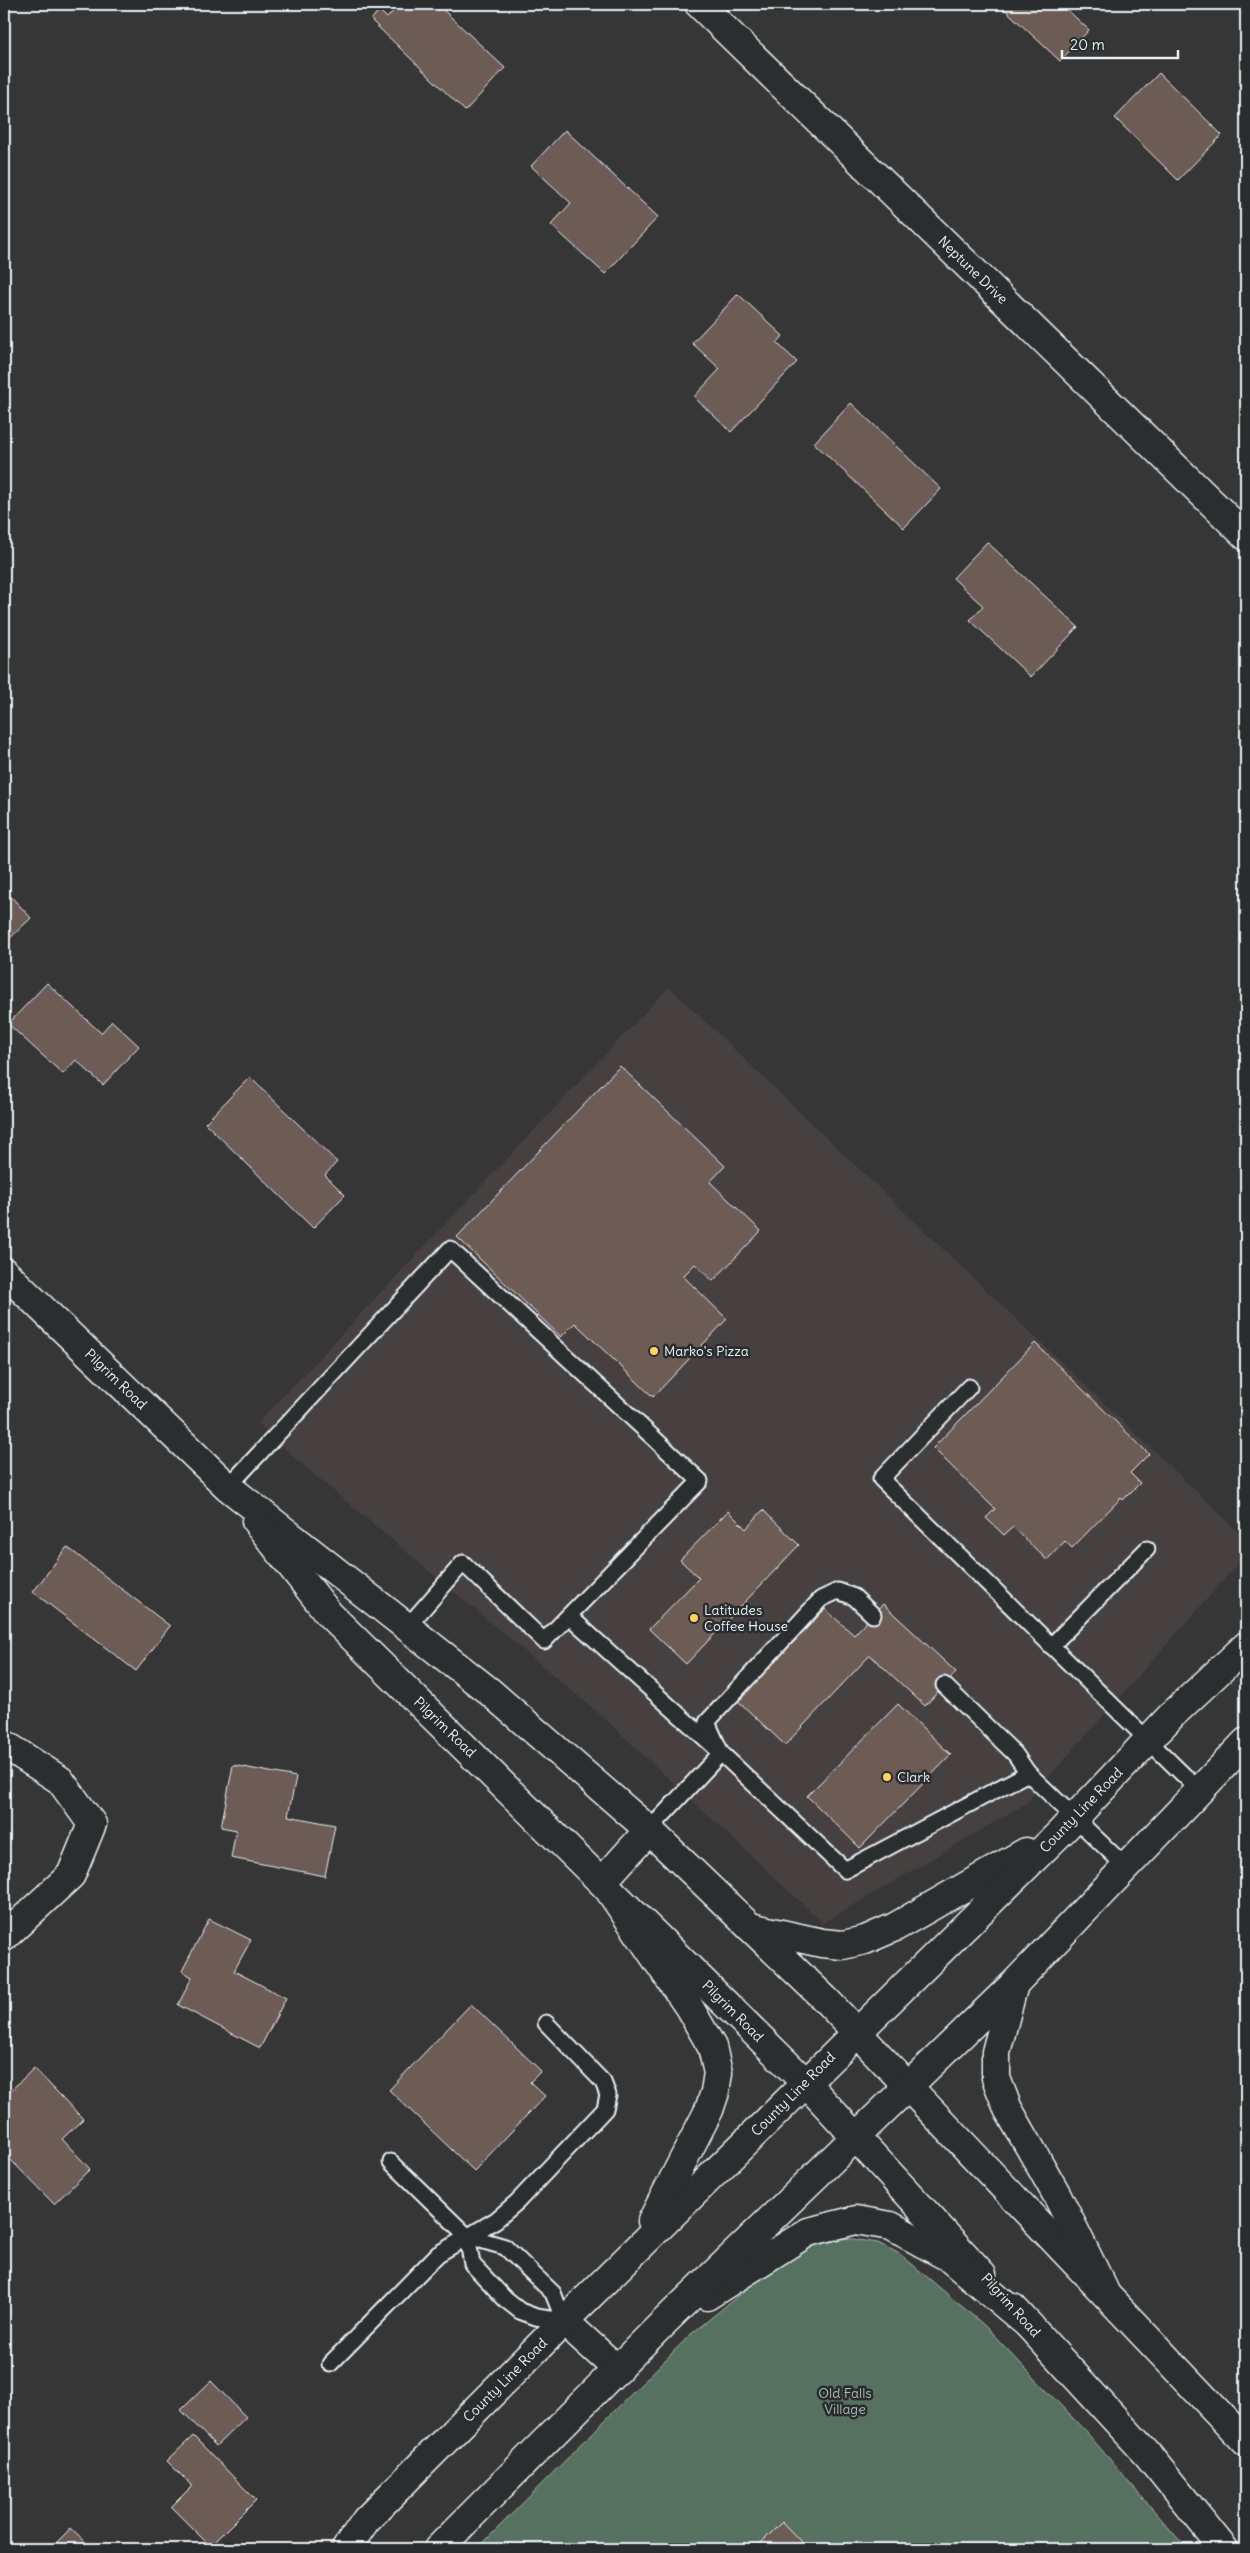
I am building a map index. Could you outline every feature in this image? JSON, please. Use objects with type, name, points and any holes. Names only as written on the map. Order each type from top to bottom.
[{"type":"street","name":"Neptune Drive","points":[[699,4],[1246,536]]},
{"type":"street","name":"Pilgrim Road","points":[[4,1272],[228,1487],[490,1692],[649,1830],[750,1926],[856,2032],[1104,2290],[1246,2442]]},
{"type":"street","name":"Pilgrim Road","points":[[228,1487],[329,1614],[603,1881],[805,2082],[1148,2455],[1224,2549]]},
{"type":"street","name":"County Line Road","points":[[346,2549],[366,2520],[564,2321],[1069,1824],[1148,1740],[1246,1646]]},
{"type":"street","points":[[438,2549],[658,2328],[1014,1984],[1246,1742]]},
{"type":"street","points":[[4,1744],[60,1780],[92,1824],[71,1875],[4,1937]]},
{"type":"street","points":[[750,1926],[822,1943],[843,1945],[865,1940],[895,1927],[1069,1824]]},
{"type":"street","points":[[638,2248],[703,2124],[715,2092],[718,2067],[712,2047],[698,2020],[603,1881],[649,1830]]},
{"type":"street","points":[[1014,1984],[998,2037],[994,2063],[996,2078],[1012,2118],[1057,2194],[1104,2290]]},
{"type":"street","points":[[658,2328],[808,2232],[856,2220],[891,2226],[948,2257],[1030,2326]]},
{"type":"street","points":[[564,2321],[618,2370]]},
{"type":"lane","points":[[228,1487],[450,1249],[700,1481],[544,1641],[463,1562],[408,1626]]},
{"type":"lane","points":[[969,1387],[881,1478],[1200,1791]]},
{"type":"lane","points":[[1051,1646],[1147,1549]]},
{"type":"lane","points":[[722,1753],[707,1722],[821,1599],[838,1591],[854,1597],[873,1615]]},
{"type":"lane","points":[[569,1616],[722,1753],[844,1870],[1028,1772]]},
{"type":"lane","points":[[944,1685],[1016,1754],[1069,1824],[1127,1868]]},
{"type":"lane","points":[[649,1830],[722,1753]]},
{"type":"lane","points":[[330,2364],[428,2263],[446,2248],[496,2220],[517,2202],[598,2118],[608,2102],[607,2088],[598,2075],[546,2023]]},
{"type":"lane","points":[[391,2162],[467,2236],[505,2247],[553,2293],[564,2321],[536,2317],[520,2311],[506,2300],[472,2264],[467,2236]]},
{"type":"shaded area","points":[[669,987],[1246,1539],[1246,1555],[1025,1804],[823,1923],[602,1716],[298,1461],[258,1423]]},
{"type":"green space","name":"Old Falls Village","points":[[846,2238],[878,2243],[900,2254],[985,2326],[1088,2434],[1187,2549],[477,2549],[690,2335],[766,2273],[803,2248],[829,2240]]},
{"type":"building","points":[[400,4],[437,4],[505,68],[465,111],[371,20],[379,10],[387,18]]},
{"type":"building","points":[[999,4],[1061,4],[1089,30],[1060,61]]},
{"type":"building","points":[[1159,73],[1222,135],[1178,180],[1115,118]]},
{"type":"building","points":[[565,130],[658,217],[605,274],[551,225],[571,203],[531,166]]},
{"type":"building","points":[[738,294],[783,336],[777,343],[797,362],[731,432],[694,397],[720,369],[692,343]]},
{"type":"building","points":[[851,403],[941,489],[904,528],[814,443]]},
{"type":"building","points":[[987,542],[1078,627],[1031,677],[970,620],[983,606],[953,578]]},
{"type":"building","points":[[4,889],[31,918],[4,944]]},
{"type":"building","points":[[47,983],[101,1033],[112,1021],[139,1046],[103,1085],[76,1060],[63,1074],[8,1024]]},
{"type":"building","points":[[620,1066],[725,1166],[710,1182],[761,1231],[713,1281],[695,1264],[683,1276],[727,1319],[653,1397],[575,1323],[561,1337],[457,1237]]},
{"type":"building","points":[[250,1077],[337,1162],[325,1175],[345,1195],[313,1228],[205,1123]]},
{"type":"building","points":[[1035,1343],[1149,1454],[1130,1473],[1140,1483],[1123,1500],[1121,1498],[1072,1548],[1065,1541],[1047,1560],[1013,1527],[1004,1535],[986,1518],[995,1509],[933,1448]]},
{"type":"building","points":[[763,1510],[799,1545],[686,1664],[649,1629],[699,1578],[680,1560],[728,1511],[746,1529]]},
{"type":"building","points":[[67,1547],[170,1626],[136,1671],[33,1592]]},
{"type":"building","points":[[883,1604],[956,1672],[925,1706],[870,1655],[785,1745],[738,1701],[825,1609],[854,1635]]},
{"type":"building","points":[[898,1704],[951,1755],[860,1848],[807,1796]]},
{"type":"building","points":[[233,1765],[296,1777],[288,1816],[335,1825],[325,1876],[231,1858],[236,1830],[221,1827]]},
{"type":"building","points":[[209,1919],[251,1940],[234,1971],[286,1998],[260,2048],[178,2005],[192,1977],[182,1971]]},
{"type":"building","points":[[471,2004],[541,2071],[530,2082],[545,2096],[474,2171],[389,2090]]},
{"type":"building","points":[[34,2068],[83,2119],[62,2139],[90,2169],[54,2204],[4,2153],[4,2116],[6,2113],[4,2111],[4,2097]]},
{"type":"building","points":[[211,2381],[246,2417],[216,2446],[181,2410]]},
{"type":"building","points":[[193,2436],[256,2500],[210,2546],[171,2507],[192,2486],[167,2461]]},
{"type":"building","points":[[782,2522],[808,2549],[755,2549]]},
{"type":"building","points":[[71,2528],[93,2549],[50,2549]]},
{"type":"place","name":"Marko's Pizza","points":[[654,1351]]},
{"type":"place","name":"Latitudes Coffee House","points":[[694,1618]]},
{"type":"place","name":"Clark","points":[[887,1777]]}]
